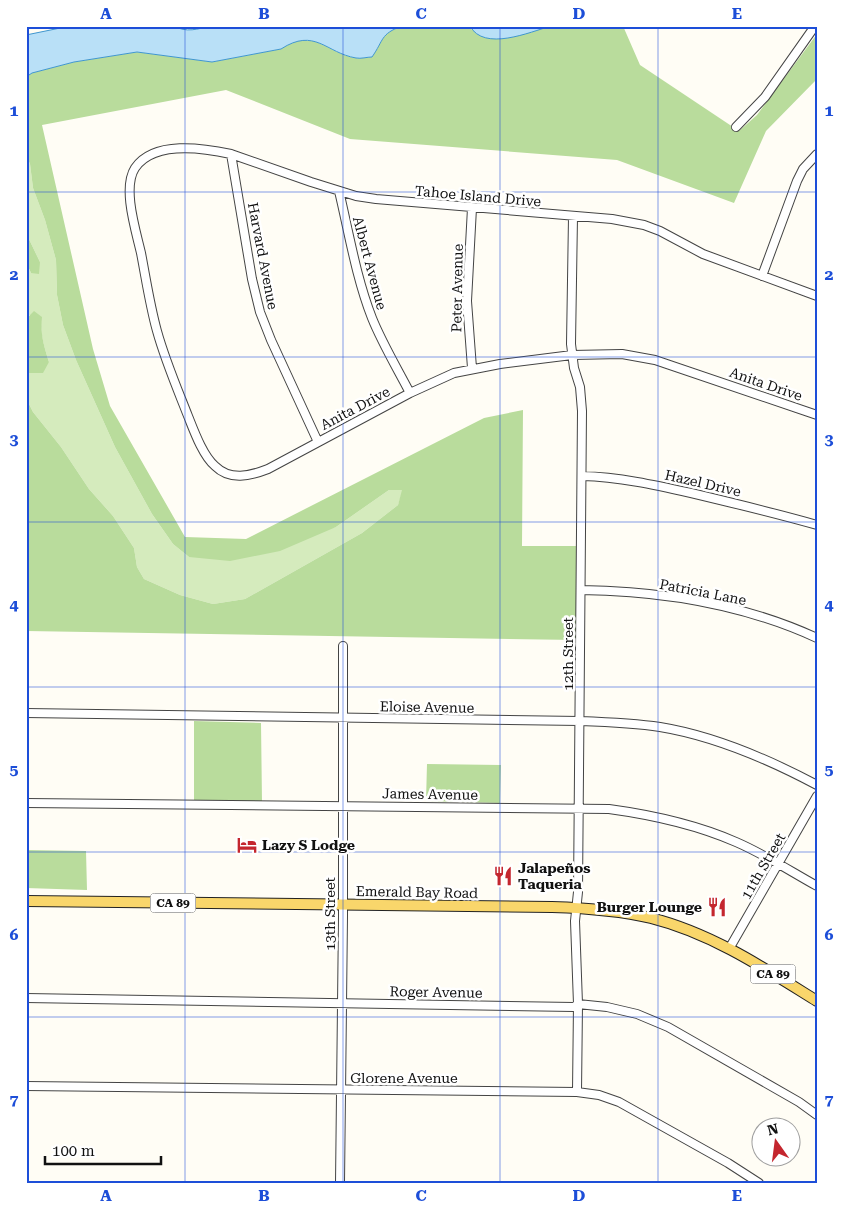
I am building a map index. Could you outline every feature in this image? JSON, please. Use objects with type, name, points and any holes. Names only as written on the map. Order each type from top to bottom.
[{"type":"main road","name":"Emerald Bay Road","points":[[26,902],[578,908],[607,910],[650,918],[693,932],[729,949],[817,1001]]},
{"type":"street","points":[[736,127],[765,97],[816,26]]},
{"type":"street","name":"Tahoe Island Drive","points":[[136,167],[142,160],[150,156],[181,148],[196,148],[231,154],[339,191],[376,199],[612,219],[644,225],[704,254],[817,296]]},
{"type":"street","name":"Harvard Avenue","points":[[231,154],[252,279],[260,312],[318,442]]},
{"type":"street","points":[[762,276],[797,181],[804,169],[817,154]]},
{"type":"street","name":"Anita Drive","points":[[136,167],[130,181],[131,204],[156,329],[168,367],[192,424],[214,465],[222,472],[232,476],[250,475],[268,469],[445,376],[472,368],[572,355],[622,354],[647,358],[675,365],[817,415]]},
{"type":"street","name":"Albert Avenue","points":[[339,191],[359,279],[372,320],[410,393]]},
{"type":"street","name":"Peter Avenue","points":[[472,208],[467,301],[472,368]]},
{"type":"street","name":"12th Street","points":[[573,216],[571,344],[582,397],[578,908],[576,921],[578,1004],[577,1092]]},
{"type":"street","name":"Hazel Drive","points":[[582,476],[600,476],[654,485],[752,507],[817,525]]},
{"type":"street","name":"Patricia Lane","points":[[580,590],[651,594],[733,608],[770,619],[817,638]]},
{"type":"street","name":"13th Street","points":[[340,1183],[343,646]]},
{"type":"street","name":"Eloise Avenue","points":[[26,713],[580,721],[632,724],[662,727],[686,733],[757,756],[817,785]]},
{"type":"street","name":"11th Street","points":[[729,949],[817,796]]},
{"type":"street","name":"James Avenue","points":[[26,802],[618,810],[664,818],[723,837],[779,864],[817,886]]},
{"type":"street","name":"Roger Avenue","points":[[26,998],[574,1007],[578,1004],[607,1007],[637,1014],[668,1027],[799,1102],[817,1115]]},
{"type":"street","name":"Glorene Avenue","points":[[26,1086],[577,1092],[599,1095],[619,1102],[728,1162],[759,1183]]},
{"type":"green space","points":[[402,26],[470,26],[472,30],[528,32],[551,26],[623,26],[640,65],[739,131],[757,115],[817,34],[817,79],[766,131],[734,203],[617,160],[350,139],[226,90],[42,125],[93,349],[110,406],[185,537],[246,539],[484,418],[523,410],[522,546],[577,546],[576,640],[26,631],[26,398],[33,412],[61,447],[89,489],[113,516],[134,548],[137,567],[144,579],[180,595],[213,604],[245,599],[362,533],[398,505],[402,490],[389,490],[336,527],[280,551],[230,561],[189,557],[173,544],[152,514],[115,447],[76,360],[63,325],[57,295],[56,260],[45,220],[33,188],[30,164],[26,155],[26,77],[32,73],[74,62],[137,52],[212,62],[281,49],[303,40],[320,43],[356,58],[372,57],[383,38]]},
{"type":"green space","points":[[26,155],[30,164],[33,188],[45,220],[56,260],[57,295],[63,325],[76,360],[115,447],[152,514],[173,544],[189,557],[336,527],[389,490],[403,490],[398,505],[362,533],[245,599],[213,604],[180,595],[144,579],[137,567],[134,548],[113,516],[89,489],[61,447],[33,412],[26,398],[26,372],[49,362],[42,334],[41,316],[26,315],[26,262],[31,273],[40,262],[26,233]]},
{"type":"green space","points":[[26,233],[40,262],[39,274],[31,273],[26,262]]},
{"type":"green space","points":[[34,311],[42,317],[42,334],[49,362],[43,373],[27,373],[26,315],[29,316]]},
{"type":"green space","points":[[194,721],[261,723],[262,802],[194,801]]},
{"type":"green space","points":[[427,764],[501,765],[500,803],[426,801]]},
{"type":"green space","points":[[26,850],[86,851],[87,890],[26,888]]},
{"type":"water","points":[[70,26],[174,26],[188,30],[211,26],[402,26],[383,38],[372,57],[356,58],[320,43],[303,40],[281,49],[212,62],[137,52],[74,62],[32,73],[26,77],[26,35]]},
{"type":"water","points":[[470,26],[551,26],[508,38],[496,39],[486,38],[477,34]]},
{"type":"place","name":"Lazy S Lodge","points":[[247,845]]},
{"type":"place","name":"Jalapeños Taqueria","points":[[503,876]]},
{"type":"place","name":"Burger Lounge","points":[[717,907]]}]
